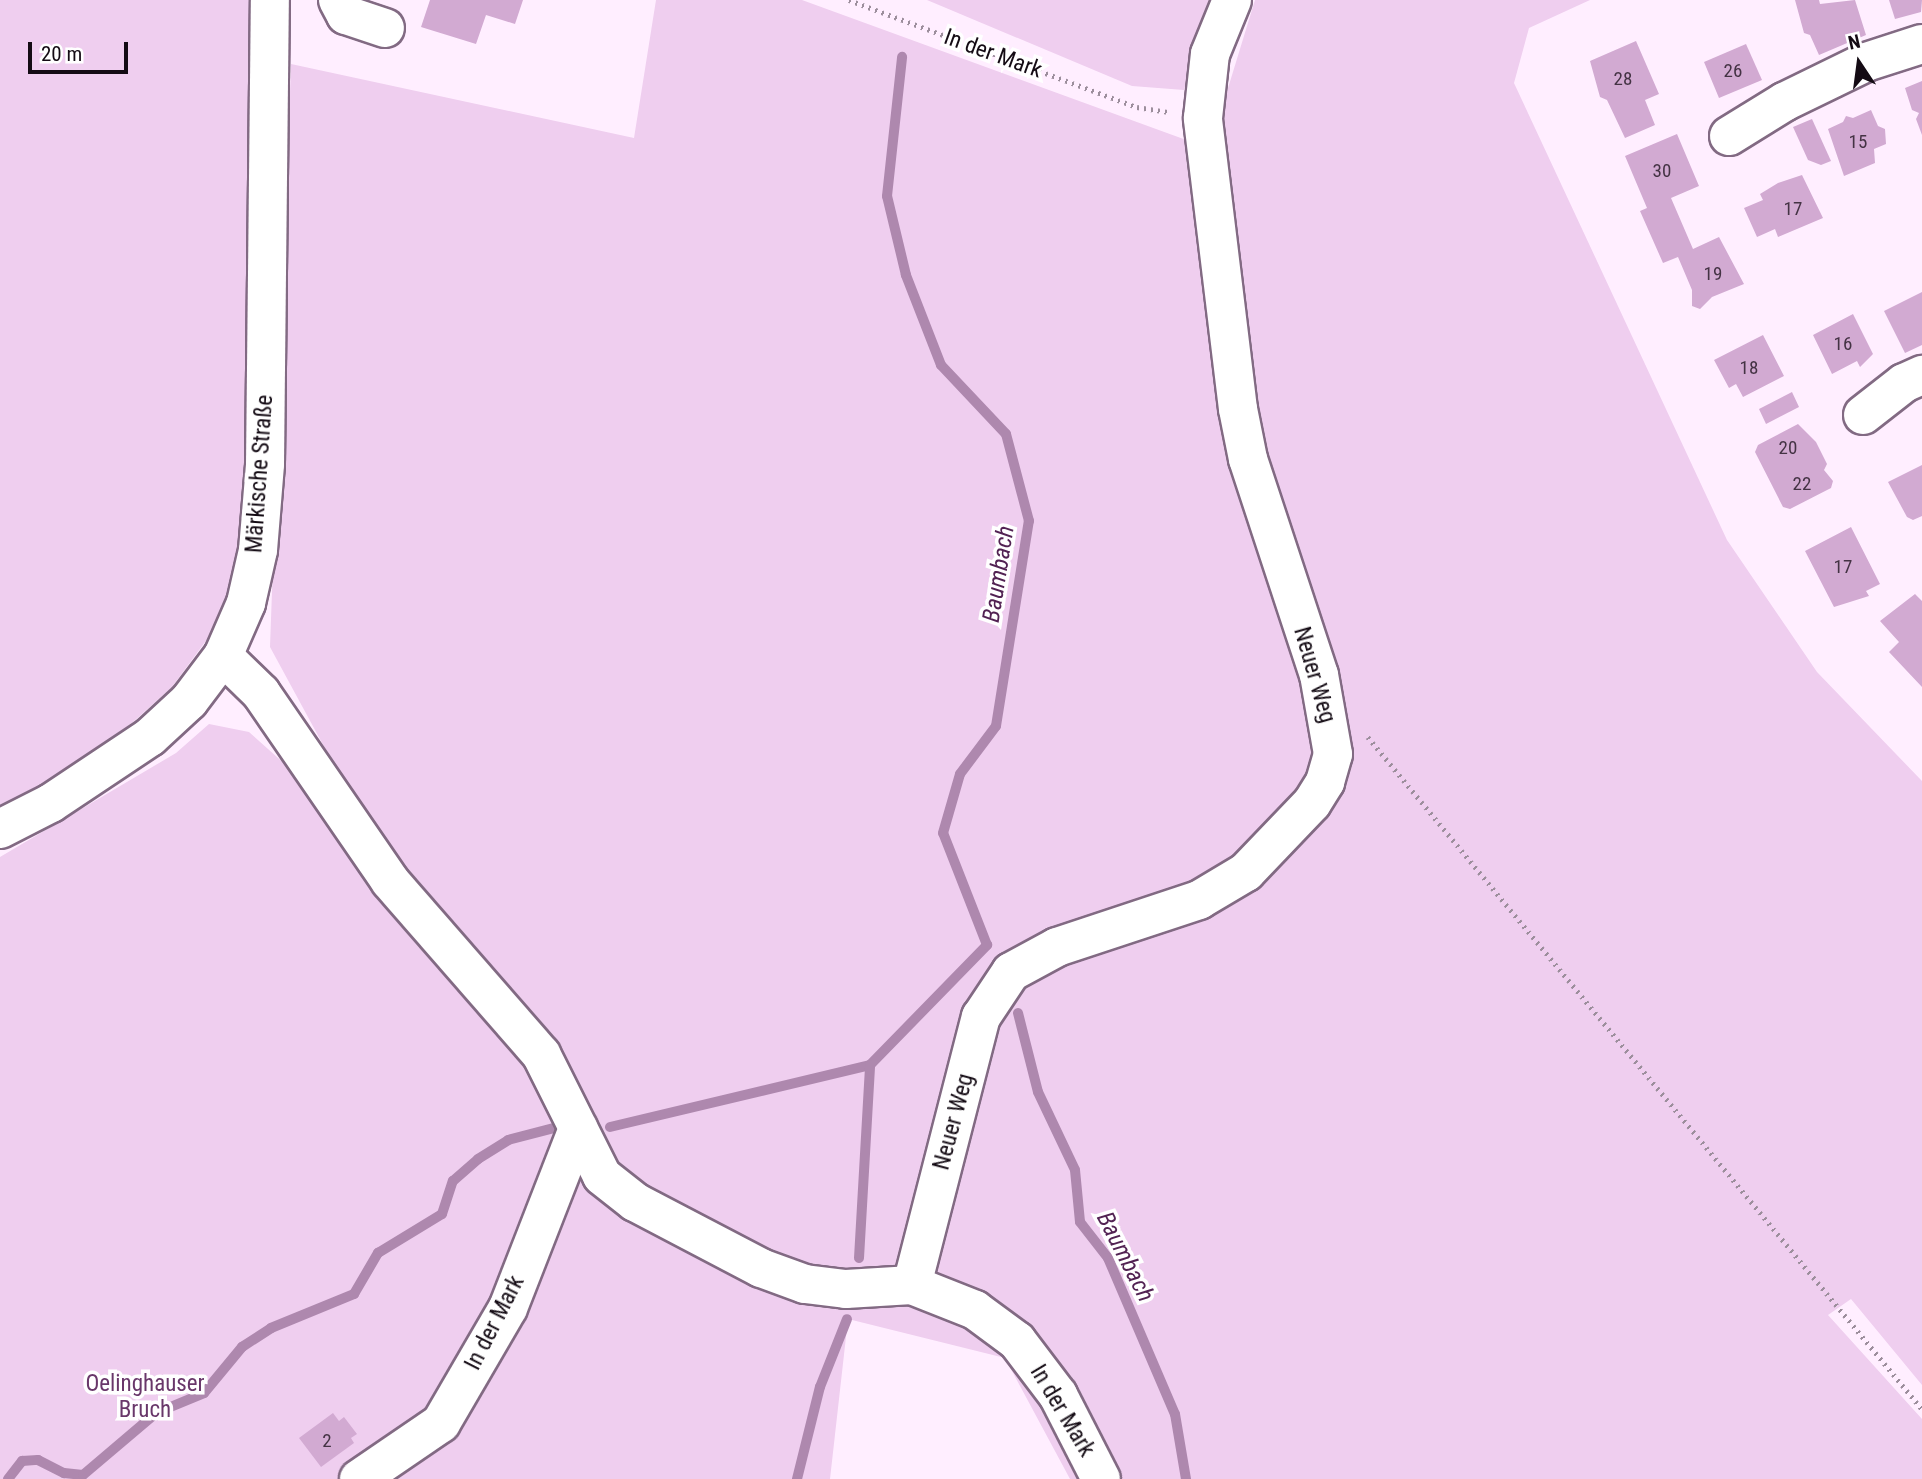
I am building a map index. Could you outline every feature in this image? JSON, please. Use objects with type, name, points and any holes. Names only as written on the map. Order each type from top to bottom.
[{"type":"street","name":"Märkische Straße","points":[[0,830],[51,803],[150,737],[189,701],[223,656],[246,603],[258,550],[265,464],[270,0]]},
{"type":"street","points":[[338,0],[346,15],[385,28]]},
{"type":"street","name":"Neuer Weg","points":[[912,1285],[981,1017],[1011,972],[1056,947],[1199,900],[1246,872],[1312,803],[1325,782],[1333,754],[1319,675],[1248,459],[1238,409],[1203,118],[1210,54],[1232,0]]},
{"type":"street","points":[[1729,136],[1784,102],[1866,62],[1922,44]]},
{"type":"street","points":[[1863,415],[1904,383],[1922,375]]},
{"type":"street","points":[[223,656],[261,693],[390,881],[541,1054],[602,1176],[635,1202],[761,1268],[805,1284],[846,1289],[912,1285]]},
{"type":"street","name":"In der Mark","points":[[359,1479],[441,1423],[508,1308],[578,1128]]},
{"type":"street","name":"In der Mark","points":[[912,1285],[975,1310],[1017,1341],[1058,1395],[1101,1479]]},
{"type":"path","name":"In der Mark","points":[[849,0],[1137,107]]},
{"type":"path","points":[[1361,728],[1922,1409]]},
{"type":"green space","points":[[0,0],[251,0],[250,431],[243,529],[231,586],[208,638],[172,687],[132,723],[54,777],[0,806]]},
{"type":"green space","points":[[656,0],[802,0],[1189,141],[1224,443],[1342,784],[1257,430],[1221,111],[1255,0],[1590,0],[1529,28],[1514,83],[1727,540],[1817,672],[1922,781],[1922,1385],[1851,1299],[1828,1315],[1922,1419],[1922,1479],[1070,1479],[1005,1358],[848,1319],[830,1479],[376,1479],[442,1433],[586,1120],[385,859],[270,647],[291,64],[634,138]]},
{"type":"green space","points":[[927,0],[1214,0],[1184,90],[1132,86]]},
{"type":"green space","name":"Oelinghauser Bruch","points":[[209,724],[249,732],[315,791],[538,1060],[565,1152],[436,1417],[345,1479],[0,1479],[0,857],[176,753]]},
{"type":"building","points":[[430,0],[523,0],[515,24],[486,15],[476,44],[421,27]]},
{"type":"building","points":[[1795,0],[1819,0],[1820,4],[1855,0],[1866,35],[1819,55],[1810,35],[1804,33]]},
{"type":"building","points":[[1889,0],[1922,0],[1921,12],[1895,19]]},
{"type":"building","points":[[1636,41],[1659,94],[1645,100],[1655,125],[1625,138],[1607,100],[1600,97],[1590,61]]},
{"type":"building","points":[[1746,44],[1762,80],[1719,98],[1704,62]]},
{"type":"building","points":[[1922,81],[1922,135],[1916,119],[1919,113],[1912,110],[1905,88]]},
{"type":"building","points":[[1871,110],[1878,126],[1885,129],[1886,144],[1874,149],[1875,163],[1844,176],[1828,129],[1843,122],[1846,116],[1853,118]]},
{"type":"building","points":[[1812,119],[1831,161],[1821,165],[1808,160],[1793,127]]},
{"type":"building","points":[[1677,134],[1699,186],[1671,198],[1693,249],[1719,237],[1744,284],[1712,297],[1700,309],[1692,306],[1692,290],[1678,257],[1663,263],[1640,211],[1647,208],[1625,156]]},
{"type":"building","points":[[1802,175],[1823,218],[1778,237],[1775,229],[1757,237],[1744,208],[1763,200],[1760,194],[1778,183]]},
{"type":"building","points":[[1922,292],[1922,345],[1905,353],[1884,311]]},
{"type":"building","points":[[1853,314],[1873,354],[1860,367],[1857,361],[1832,374],[1813,335]]},
{"type":"building","points":[[1763,335],[1784,376],[1743,397],[1736,384],[1729,388],[1714,360]]},
{"type":"building","points":[[1792,392],[1799,407],[1766,424],[1759,409]]},
{"type":"building","points":[[1798,424],[1816,442],[1827,464],[1824,470],[1833,481],[1831,488],[1790,509],[1783,507],[1755,452],[1758,445]]},
{"type":"building","points":[[1922,465],[1922,516],[1913,520],[1907,517],[1888,482]]},
{"type":"building","points":[[1851,527],[1880,584],[1866,591],[1869,596],[1834,607],[1805,551]]},
{"type":"building","points":[[1915,594],[1922,601],[1922,687],[1889,652],[1899,642],[1880,621]]},
{"type":"building","points":[[333,1413],[339,1421],[344,1417],[357,1434],[351,1438],[354,1443],[321,1467],[299,1438]]},
{"type":"waterway","name":"Baumbach","points":[[610,1127],[870,1065],[987,945],[943,833],[960,774],[996,726],[1029,521],[1006,434],[941,365],[906,275],[887,196],[902,57]]},
{"type":"waterway","name":"Baumbach","points":[[1018,1013],[1038,1092],[1075,1170],[1080,1222],[1108,1258],[1175,1414],[1186,1479]]},
{"type":"waterway","points":[[859,1258],[870,1065]]},
{"type":"waterway","points":[[8,1479],[22,1461],[38,1460],[64,1473],[83,1475],[156,1413],[204,1393],[242,1347],[271,1328],[354,1294],[378,1253],[442,1214],[453,1181],[478,1159],[508,1140],[558,1127]]},
{"type":"waterway","points":[[797,1479],[820,1387],[847,1319]]}]
